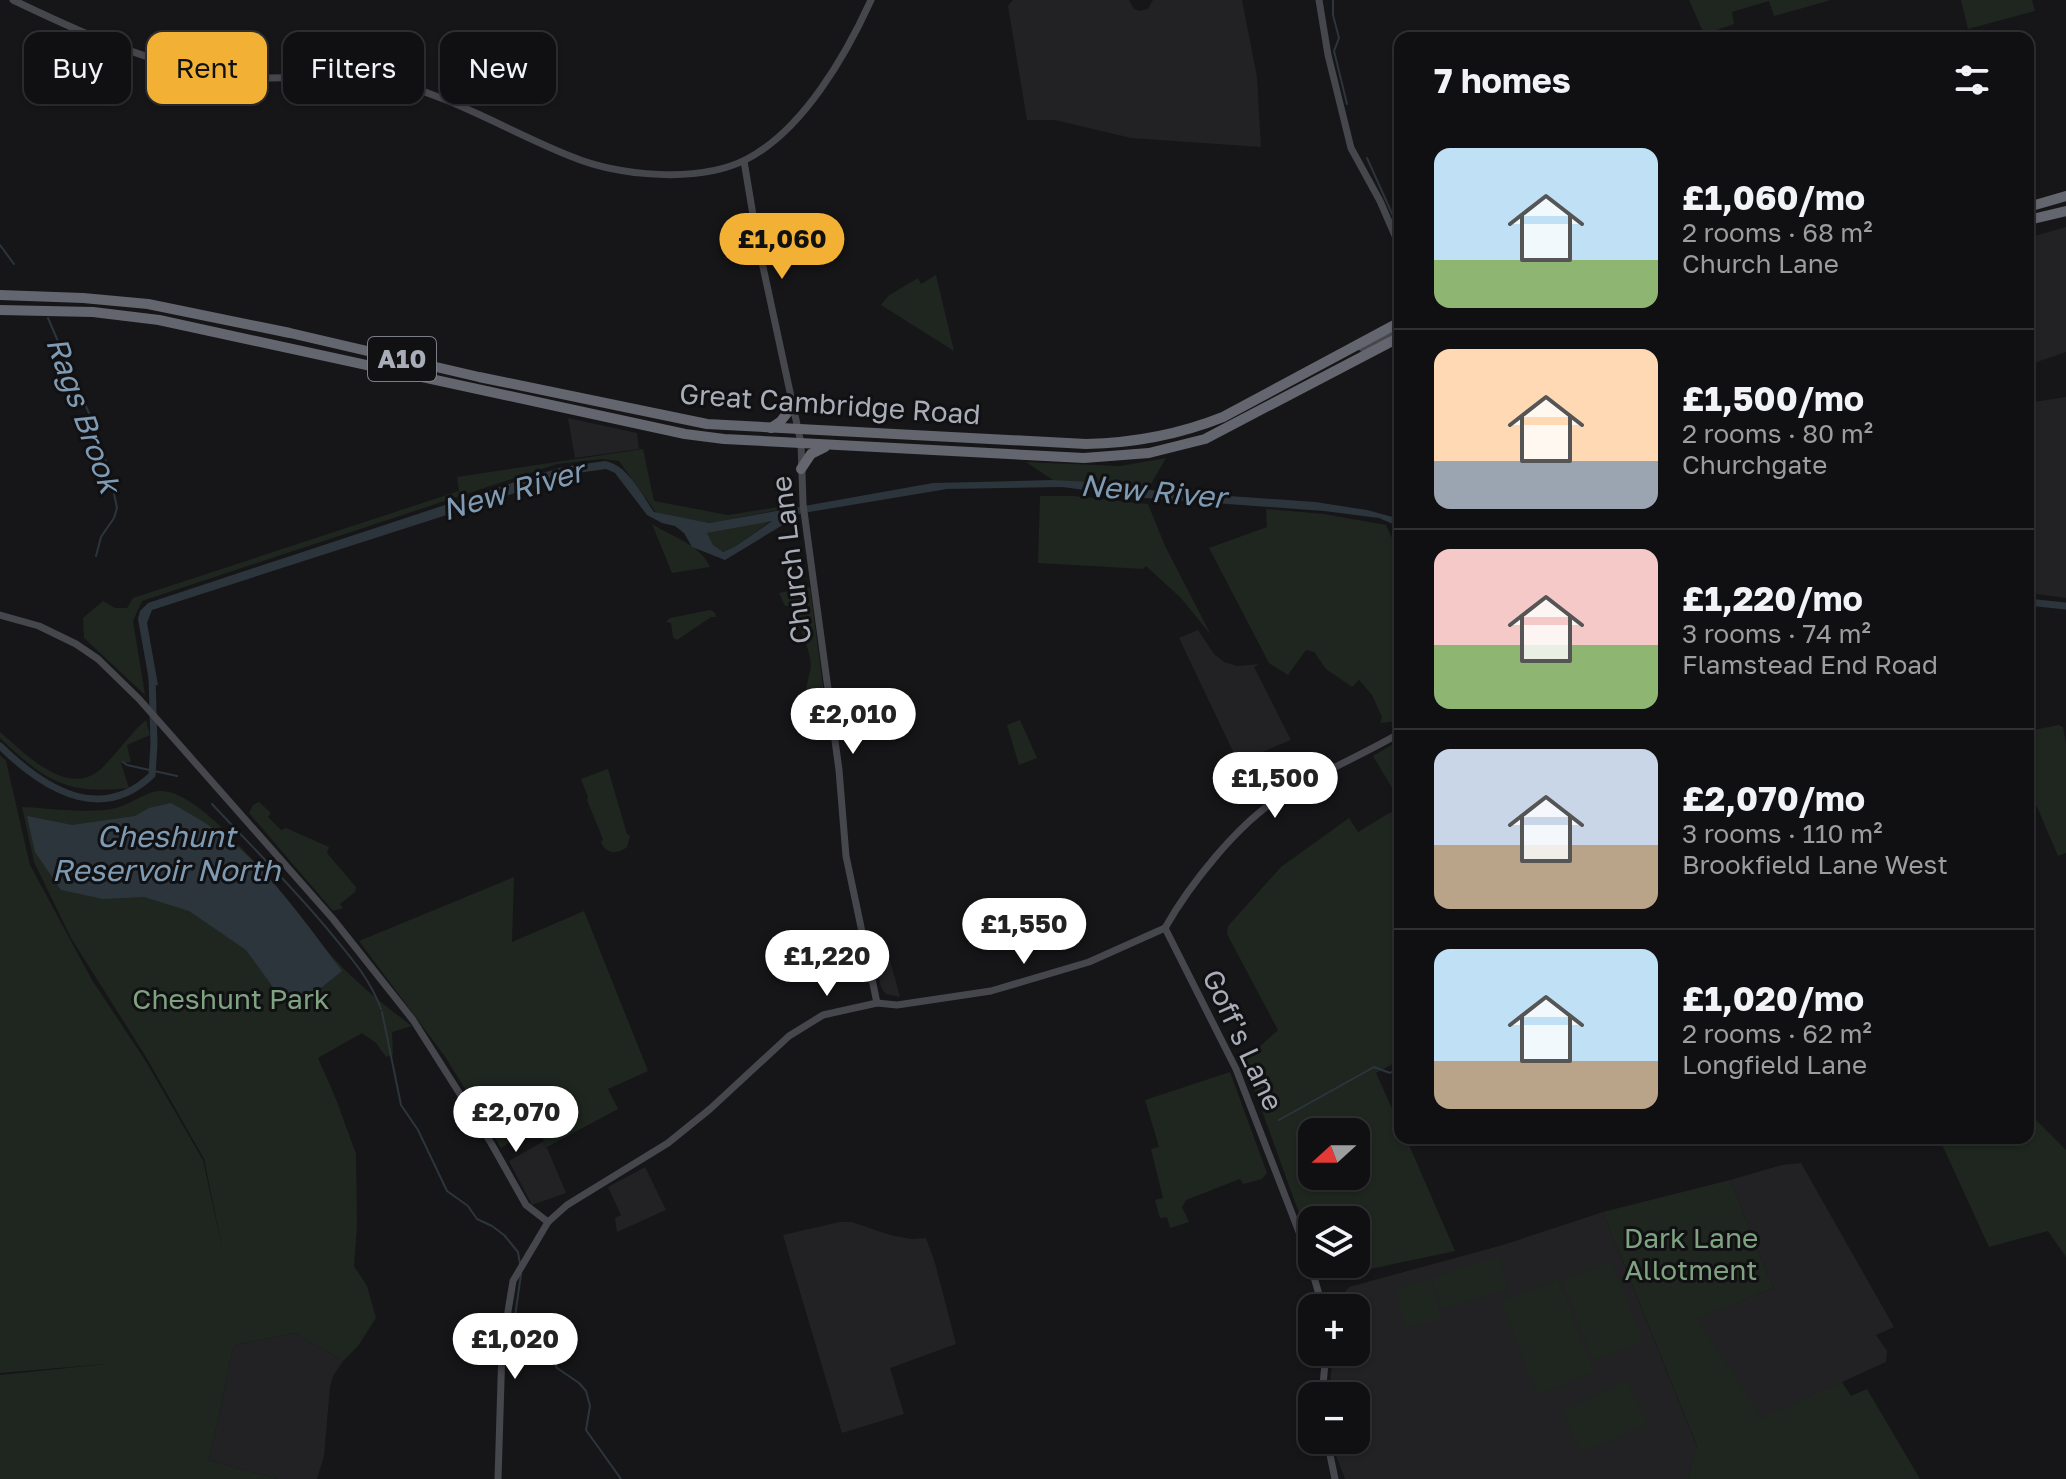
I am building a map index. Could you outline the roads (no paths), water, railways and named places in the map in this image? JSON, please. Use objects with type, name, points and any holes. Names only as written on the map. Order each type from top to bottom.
[{"type":"highway","points":[[2034,205],[2066,196]]},
{"type":"highway","points":[[2034,219],[2066,211]]},
{"type":"highway","name":"Great Cambridge Road","points":[[0,295],[148,304],[668,417],[733,427],[1086,444],[1127,443],[1203,426],[1394,325]]},
{"type":"highway","name":"Great Cambridge Road","points":[[0,310],[93,312],[159,320],[685,434],[724,439],[1084,458],[1123,457],[1172,449],[1205,439],[1394,340]]},
{"type":"highway","points":[[769,429],[780,422],[792,407]]},
{"type":"highway","points":[[801,469],[811,454],[831,445]]},
{"type":"main road","points":[[13,0],[118,47],[194,69],[264,78],[369,79],[400,85],[469,111],[569,156],[641,173],[678,174],[744,161],[784,132],[846,50],[871,0]]},
{"type":"main road","points":[[1319,0],[1328,55],[1351,148],[1394,233]]},
{"type":"main road","points":[[744,161],[797,430]]},
{"type":"main road","points":[[1299,377],[1394,333]]},
{"type":"main road","name":"Church Lane","points":[[797,430],[801,443],[804,513],[839,770],[846,856],[877,1003]]},
{"type":"main road","points":[[0,615],[39,626],[76,644],[117,676],[164,727],[333,919],[413,1020],[493,1146],[526,1205],[548,1222]]},
{"type":"main road","points":[[498,1479],[501,1361],[514,1278],[548,1222],[567,1205],[680,1133],[797,1029],[823,1015],[877,1003],[897,1005],[991,991],[1089,962],[1165,928],[1218,853],[1258,813],[1283,796],[1394,736]]},
{"type":"main road","name":"Goff's Lane","points":[[1165,928],[1236,1069],[1300,1231],[1319,1294]]},
{"type":"main road","points":[[1330,1454],[1335,1479]]},
{"type":"water","points":[[605,461],[621,468],[654,512],[709,523],[933,483],[1053,480],[1315,502],[1394,517],[1394,524],[1379,518],[1324,511],[1146,498],[1062,487],[947,489],[797,514],[725,560],[692,547],[684,533],[675,526],[647,515],[615,473],[606,469],[577,473],[152,610],[147,623],[158,685],[150,686],[138,619],[140,611],[148,603],[563,467]],"holes":[[[772,521],[723,552],[713,545],[707,533]]]},
{"type":"water","name":"Cheshunt Reservoir North","points":[[171,803],[211,827],[248,856],[285,897],[342,971],[291,1012],[246,950],[189,911],[144,897],[103,899],[61,890],[35,852],[27,816],[72,825],[135,816],[149,808]]},
{"type":"waterway","points":[[1333,0],[1339,38],[1334,51],[1347,104]]},
{"type":"waterway","points":[[1367,158],[1394,218]]},
{"type":"waterway","name":"Rags Brook","points":[[0,245],[14,264]]},
{"type":"waterway","name":"Rags Brook","points":[[48,318],[94,425],[117,508],[101,537],[96,556]]},
{"type":"waterway","name":"New River","points":[[2034,603],[2066,606]]},
{"type":"waterway","name":"New River","points":[[0,746],[35,775],[73,795],[92,799],[112,797],[132,790],[152,775],[152,677]]},
{"type":"waterway","name":"Rags Brook","points":[[123,762],[177,776]]},
{"type":"waterway","name":"Rags Brook","points":[[212,804],[320,920],[367,980],[381,1009]]},
{"type":"waterway","name":"Rags Brook","points":[[382,1012],[401,1105],[418,1130],[447,1191],[468,1206],[477,1219],[504,1235],[518,1252],[520,1264]]},
{"type":"waterway","points":[[1279,1120],[1374,1067],[1390,1073],[1394,1071]]},
{"type":"waterway","name":"Rags Brook","points":[[521,1274],[510,1352],[550,1353],[557,1368],[586,1391],[590,1406],[586,1430],[621,1479]]},
{"type":"park label","name":"Cheshunt Park","points":[[231,999]]},
{"type":"park label","name":"Dark Lane Allotment","points":[[1691,1254]]}]
